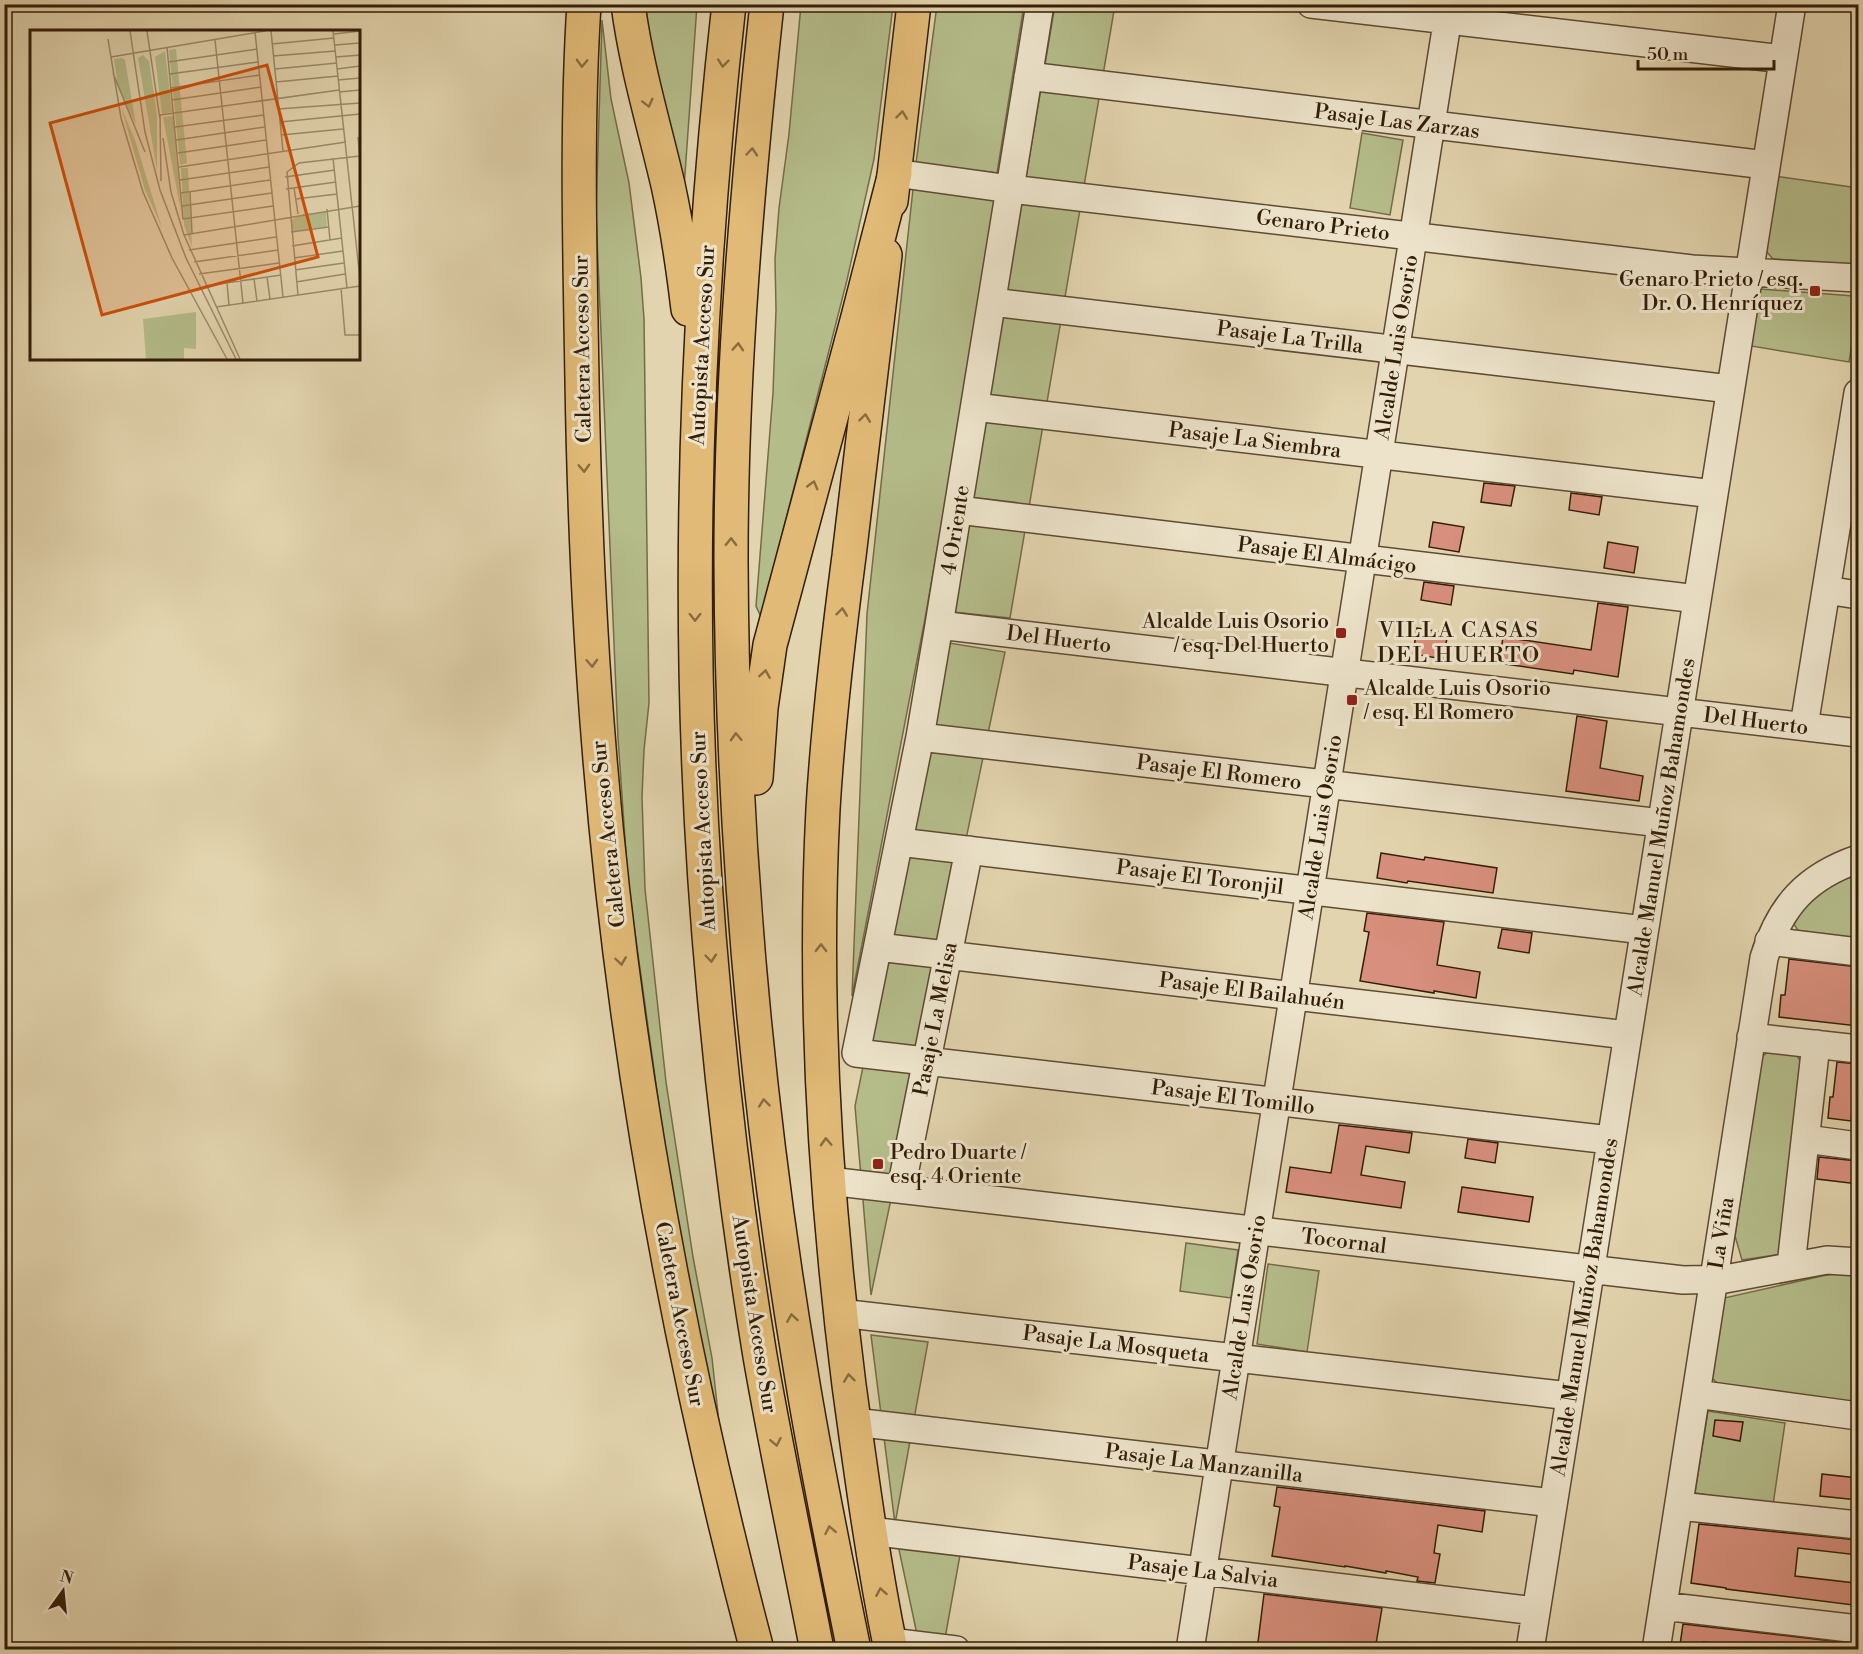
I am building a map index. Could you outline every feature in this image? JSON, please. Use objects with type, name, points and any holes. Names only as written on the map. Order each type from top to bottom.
[{"type":"main road","name":"Caletera Acceso Sur","points":[[584,4],[579,180],[583,423],[593,667],[607,833],[634,1051],[662,1222],[709,1459],[757,1650]]},
{"type":"main road","points":[[628,4],[637,63],[669,188],[683,266],[697,432]]},
{"type":"main road","name":"Autopista Acceso Sur","points":[[729,4],[706,254],[697,432],[695,666],[699,782],[714,991],[734,1177],[776,1445],[817,1650]]},
{"type":"main road","name":"Autopista Acceso Sur","points":[[767,4],[742,279],[732,465],[731,558],[737,771],[748,942],[760,1071],[784,1264],[815,1452],[854,1650]]},
{"type":"main road","points":[[890,1646],[870,1531],[840,1313],[829,1181],[820,970],[823,809],[835,670],[914,4]]},
{"type":"main road","points":[[748,942],[758,740],[770,645],[895,173]]},
{"type":"street","name":"4 Oriente","points":[[856,1053],[920,737],[1040,4]]},
{"type":"street","points":[[1311,4],[1449,12],[1783,59]]},
{"type":"street","name":"Alcalde Manuel Muñoz Bahamondes","points":[[1530,1650],[1792,4]]},
{"type":"street","name":"Alcalde Luis Osorio","points":[[1190,1650],[1449,12]]},
{"type":"street","name":"Pasaje Las Zarzas","points":[[1028,76],[1766,165]]},
{"type":"street","name":"Genaro Prieto","points":[[895,173],[1010,189],[1692,269],[1749,274],[1858,278]]},
{"type":"street","name":"Pasaje La Trilla","points":[[992,302],[1731,389]]},
{"type":"street","points":[[1804,726],[1826,590],[1851,487],[1858,393]]},
{"type":"street","name":"Pasaje La Siembra","points":[[975,407],[1714,494]]},
{"type":"street","name":"Pasaje El Almácigo","points":[[958,510],[1697,599]]},
{"type":"street","points":[[1826,590],[1858,596]]},
{"type":"street","name":"Del Huerto","points":[[939,625],[1858,733]]},
{"type":"street","name":"Pasaje El Romero","points":[[920,737],[1661,823]]},
{"type":"street","name":"Pasaje El Toronjil","points":[[899,842],[1644,930]]},
{"type":"street","name":"Pasaje La Melisa","points":[[901,1189],[969,850]]},
{"type":"street","name":"La Viña","points":[[1656,1650],[1751,1037],[1769,941],[1784,913],[1805,888],[1830,870],[1858,859]]},
{"type":"street","points":[[1769,941],[1858,952]]},
{"type":"street","name":"Pasaje El Bailahuén","points":[[878,947],[1627,1035]]},
{"type":"street","points":[[1751,1037],[1858,1049]]},
{"type":"street","points":[[1791,1265],[1816,1044]]},
{"type":"street","name":"Pasaje El Tomillo","points":[[856,1053],[1610,1140]]},
{"type":"street","points":[[1806,1139],[1858,1146]]},
{"type":"street","name":"Tocornal","points":[[829,1181],[1683,1280],[1713,1280],[1827,1260],[1858,1262]]},
{"type":"street","name":"Pasaje La Mosqueta","points":[[840,1313],[1570,1396]]},
{"type":"street","points":[[1696,1394],[1858,1416]]},
{"type":"street","name":"Pasaje La Manzanilla","points":[[854,1422],[1553,1503]]},
{"type":"street","points":[[1678,1506],[1858,1525]]},
{"type":"street","name":"Pasaje La Salvia","points":[[870,1531],[1536,1611]]},
{"type":"street","points":[[1663,1606],[1858,1629]]},
{"type":"street","points":[[890,1646],[956,1650]]},
{"type":"green space","points":[[639,5],[697,5],[683,202]]},
{"type":"green space","points":[[801,5],[893,5],[874,159],[847,280],[761,617],[756,606],[773,393],[775,259]]},
{"type":"green space","points":[[937,5],[1024,5],[997,173],[916,163]]},
{"type":"green space","points":[[1055,5],[1115,5],[1010,618],[953,612]]},
{"type":"green space","points":[[602,20],[611,99],[629,183],[644,319],[649,703],[642,797],[645,889],[666,1082],[693,1257],[712,1358],[723,1460],[669,1178],[628,882],[618,738],[596,214]]},
{"type":"green space","points":[[1362,133],[1403,140],[1390,215],[1350,208]]},
{"type":"green space","points":[[1775,176],[1858,188],[1858,265],[1773,259],[1766,251]]},
{"type":"green space","points":[[913,189],[998,201],[925,619],[852,996],[867,614]]},
{"type":"green space","points":[[1760,289],[1854,296],[1858,305],[1849,362],[1751,346]]},
{"type":"green space","points":[[949,643],[1005,652],[871,1295],[855,1106]]},
{"type":"green space","points":[[1858,873],[1858,938],[1800,934],[1794,924],[1804,907],[1826,887]]},
{"type":"green space","points":[[1771,1049],[1794,1052],[1802,1063],[1782,1254],[1742,1260],[1735,1236],[1762,1057]]},
{"type":"green space","points":[[1186,1243],[1238,1250],[1231,1298],[1180,1291]]},
{"type":"green space","points":[[1268,1264],[1319,1271],[1307,1352],[1257,1344]]},
{"type":"green space","points":[[1835,1274],[1858,1276],[1858,1405],[1719,1385],[1712,1378],[1724,1298]]},
{"type":"green space","points":[[871,1335],[928,1342],[895,1524]]},
{"type":"green space","points":[[1708,1411],[1785,1423],[1773,1505],[1695,1493]]},
{"type":"green space","points":[[898,1545],[960,1555],[944,1644],[918,1639]]},
{"type":"building","points":[[1484,483],[1515,486],[1511,506],[1481,502]]},
{"type":"building","points":[[1571,493],[1602,497],[1599,515],[1569,510]]},
{"type":"building","points":[[1433,522],[1464,527],[1459,552],[1429,547]]},
{"type":"building","points":[[1608,542],[1638,547],[1634,573],[1604,568]]},
{"type":"building","points":[[1424,582],[1454,586],[1451,605],[1421,600]]},
{"type":"building","points":[[1598,603],[1628,607],[1618,677],[1574,670],[1573,674],[1499,663],[1503,637],[1591,650]]},
{"type":"building","points":[[1417,628],[1448,633],[1443,659],[1413,654]]},
{"type":"building","points":[[1577,716],[1607,721],[1600,768],[1643,776],[1639,801],[1566,791]]},
{"type":"building","points":[[1381,853],[1497,868],[1493,893],[1377,878]]},
{"type":"building","points":[[1367,913],[1444,922],[1437,965],[1480,972],[1476,998],[1360,981],[1369,932],[1364,931]]},
{"type":"building","points":[[1502,929],[1532,933],[1529,953],[1498,948]]},
{"type":"building","points":[[1789,959],[1858,967],[1858,1026],[1779,1017],[1781,995],[1785,995]]},
{"type":"building","points":[[1837,1062],[1858,1064],[1858,1080],[1855,1080],[1851,1121],[1828,1118]]},
{"type":"building","points":[[1339,1125],[1412,1133],[1409,1153],[1366,1146],[1361,1175],[1405,1182],[1401,1208],[1286,1192],[1290,1167],[1331,1173]]},
{"type":"building","points":[[1468,1139],[1498,1143],[1495,1163],[1465,1158]]},
{"type":"building","points":[[1819,1157],[1858,1161],[1858,1184],[1817,1179]]},
{"type":"building","points":[[1462,1187],[1533,1197],[1529,1222],[1458,1212]]},
{"type":"building","points":[[1715,1420],[1743,1422],[1740,1441],[1713,1436]]},
{"type":"building","points":[[1822,1474],[1858,1478],[1858,1500],[1820,1496]]},
{"type":"building","points":[[1277,1487],[1485,1511],[1482,1532],[1438,1525],[1434,1553],[1440,1554],[1435,1583],[1417,1581],[1418,1577],[1386,1571],[1386,1573],[1272,1556],[1280,1507],[1274,1506]]},
{"type":"building","points":[[1699,1524],[1858,1540],[1858,1555],[1798,1548],[1795,1576],[1855,1583],[1853,1605],[1691,1583]]},
{"type":"building","points":[[1264,1594],[1382,1608],[1375,1650],[1257,1650]]},
{"type":"building","points":[[1683,1624],[1858,1644],[1858,1650],[1769,1650],[1703,1642],[1702,1648],[1680,1645]]},
{"type":"place","name":"Genaro Prieto / esq. Dr. O. Henríquez","points":[[1815,291]]},
{"type":"place","name":"Alcalde Luis Osorio / esq. Del Huerto","points":[[1341,633]]},
{"type":"place","name":"Alcalde Luis Osorio / esq. El Romero","points":[[1352,700]]},
{"type":"place","name":"Pedro Duarte / esq. 4 Oriente","points":[[878,1164]]},
{"type":"district","name":"VILLA CASAS DEL HUERTO","points":[[1459,642]]}]
